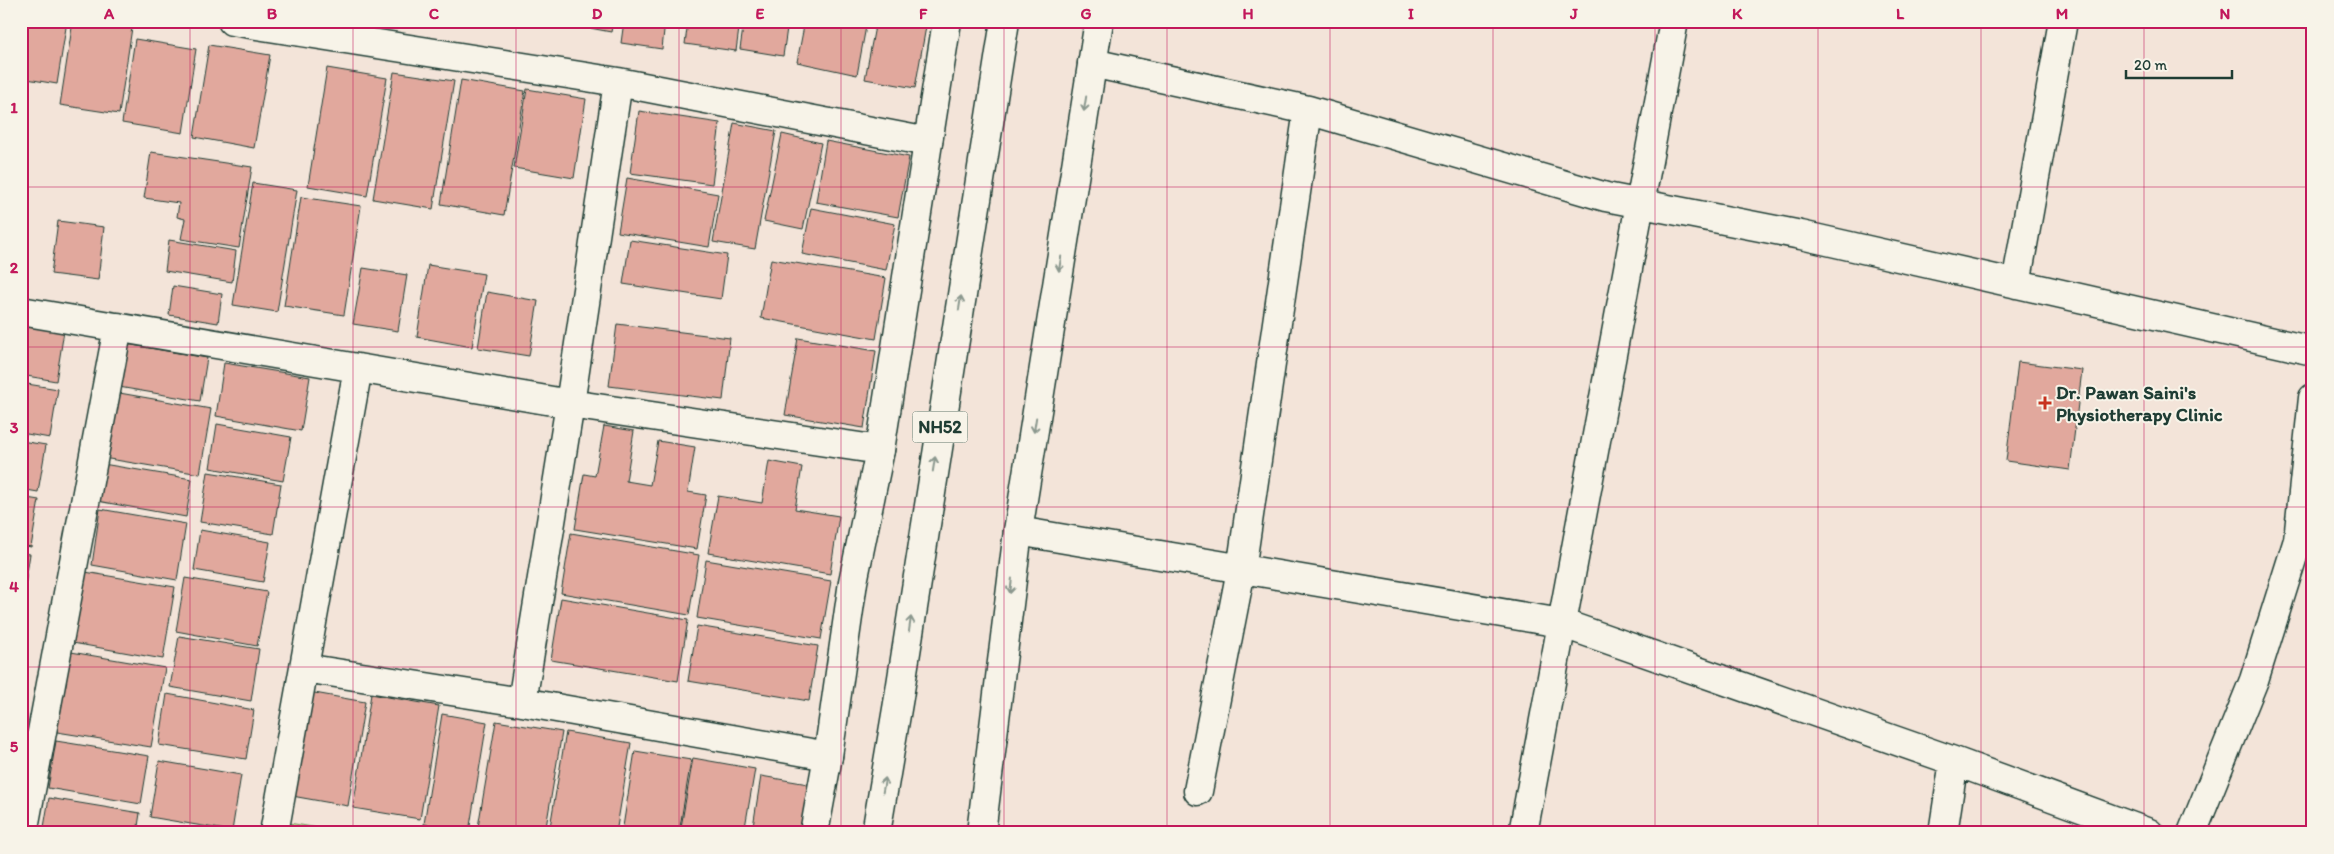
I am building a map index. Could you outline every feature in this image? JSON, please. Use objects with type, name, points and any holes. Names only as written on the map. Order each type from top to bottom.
[{"type":"main road","points":[[232,21],[618,82],[928,142]]},
{"type":"main road","points":[[814,833],[828,756],[853,582],[880,450],[947,21]]},
{"type":"main road","name":"NH52","points":[[876,833],[1005,21]]},
{"type":"main road","points":[[981,833],[1018,531],[1099,21]]},
{"type":"main road","points":[[1523,833],[1674,21]]},
{"type":"main road","points":[[2016,284],[2063,21]]},
{"type":"main road","points":[[1092,63],[1308,110],[1606,197],[1801,234],[2313,351]]},
{"type":"main road","points":[[522,702],[570,404],[618,82]]},
{"type":"main road","points":[[1198,791],[1241,570],[1308,110]]},
{"type":"main road","points":[[21,311],[570,404],[880,450]]},
{"type":"main road","points":[[24,833],[118,328]]},
{"type":"main road","points":[[274,833],[358,368]]},
{"type":"main road","points":[[2192,833],[2254,680],[2298,540],[2313,398]]},
{"type":"main road","points":[[1018,531],[1562,623],[1954,761],[2148,833]]},
{"type":"main road","points":[[304,668],[522,702],[828,756]]},
{"type":"main road","points":[[1944,833],[1954,761]]},
{"type":"green space","points":[[283,822],[348,833],[281,833]]},
{"type":"building","points":[[21,21],[67,21],[57,84],[21,78]]},
{"type":"building","points":[[73,21],[133,21],[119,114],[60,105]]},
{"type":"building","points":[[553,21],[613,21],[611,32]]},
{"type":"building","points":[[624,21],[665,21],[662,49],[621,43]]},
{"type":"building","points":[[688,21],[740,21],[736,51],[685,44]]},
{"type":"building","points":[[744,21],[788,21],[783,56],[740,49]]},
{"type":"building","points":[[805,21],[867,21],[857,75],[797,62]]},
{"type":"building","points":[[876,21],[927,21],[915,88],[865,79]]},
{"type":"building","points":[[135,39],[196,49],[183,133],[122,123]]},
{"type":"building","points":[[209,45],[270,55],[254,148],[194,137]]},
{"type":"building","points":[[327,68],[387,78],[367,196],[308,186]]},
{"type":"building","points":[[394,72],[454,81],[433,209],[373,199]]},
{"type":"building","points":[[461,80],[525,91],[504,215],[441,204]]},
{"type":"building","points":[[527,89],[586,99],[574,178],[514,168]]},
{"type":"building","points":[[639,111],[720,123],[712,184],[630,173]]},
{"type":"building","points":[[734,123],[776,131],[755,249],[713,242]]},
{"type":"building","points":[[782,134],[821,143],[803,229],[764,221]]},
{"type":"building","points":[[826,141],[909,157],[898,217],[816,202]]},
{"type":"building","points":[[151,152],[252,167],[239,248],[181,239],[185,219],[177,217],[179,203],[144,198]]},
{"type":"building","points":[[627,178],[718,194],[709,247],[618,232]]},
{"type":"building","points":[[253,183],[297,190],[277,312],[233,305]]},
{"type":"building","points":[[301,197],[361,206],[344,315],[284,306]]},
{"type":"building","points":[[811,208],[895,224],[886,270],[802,254]]},
{"type":"building","points":[[58,221],[104,227],[98,280],[51,274]]},
{"type":"building","points":[[169,240],[236,251],[232,282],[165,271]]},
{"type":"building","points":[[630,240],[727,255],[721,299],[623,284]]},
{"type":"building","points":[[771,259],[886,278],[876,339],[761,318]]},
{"type":"building","points":[[428,265],[484,274],[472,347],[417,337]]},
{"type":"building","points":[[363,268],[407,275],[398,331],[353,324]]},
{"type":"building","points":[[173,286],[222,294],[218,323],[169,315]]},
{"type":"building","points":[[487,292],[538,301],[529,356],[478,348]]},
{"type":"building","points":[[21,324],[64,331],[56,381],[21,375]]},
{"type":"building","points":[[617,324],[730,338],[723,400],[609,386]]},
{"type":"building","points":[[798,338],[876,351],[864,428],[785,415]]},
{"type":"building","points":[[120,343],[207,358],[200,401],[113,386]]},
{"type":"building","points":[[2018,362],[2082,370],[2070,470],[2006,461]]},
{"type":"building","points":[[224,363],[310,377],[301,431],[216,416]]},
{"type":"building","points":[[21,383],[58,389],[50,438],[21,433]]},
{"type":"building","points":[[108,391],[211,409],[200,474],[97,457]]},
{"type":"building","points":[[217,424],[291,437],[283,481],[210,468]]},
{"type":"building","points":[[604,426],[634,431],[626,481],[650,485],[658,441],[695,447],[688,492],[706,495],[697,549],[575,529],[584,474],[595,476]]},
{"type":"building","points":[[21,441],[46,445],[38,492],[21,489]]},
{"type":"building","points":[[769,461],[802,467],[795,509],[839,516],[830,574],[708,553],[718,496],[762,503]]},
{"type":"building","points":[[103,464],[192,479],[186,517],[97,501]]},
{"type":"building","points":[[208,472],[281,484],[273,534],[200,522]]},
{"type":"building","points":[[21,497],[39,500],[31,547],[21,545]]},
{"type":"building","points":[[100,509],[186,524],[177,580],[92,565]]},
{"type":"building","points":[[200,530],[270,542],[263,582],[194,570]]},
{"type":"building","points":[[571,533],[699,555],[689,615],[561,593]]},
{"type":"building","points":[[21,553],[30,554],[22,605],[21,604]]},
{"type":"building","points":[[706,560],[831,581],[821,639],[697,618]]},
{"type":"building","points":[[79,571],[175,587],[163,659],[67,642]]},
{"type":"building","points":[[185,578],[267,592],[257,646],[176,631]]},
{"type":"building","points":[[561,598],[688,620],[678,681],[551,660]]},
{"type":"building","points":[[697,626],[818,646],[809,701],[688,681]]},
{"type":"building","points":[[179,636],[259,649],[251,701],[170,687]]},
{"type":"building","points":[[71,652],[165,668],[151,747],[57,732]]},
{"type":"building","points":[[309,692],[365,702],[348,806],[292,796]]},
{"type":"building","points":[[167,694],[254,710],[246,759],[159,745]]},
{"type":"building","points":[[371,694],[439,706],[420,819],[353,808]]},
{"type":"building","points":[[442,714],[487,722],[469,832],[424,824]]},
{"type":"building","points":[[496,721],[562,732],[545,833],[477,833]]},
{"type":"building","points":[[566,732],[631,743],[616,833],[549,833]]},
{"type":"building","points":[[56,741],[149,756],[141,804],[48,788]]},
{"type":"building","points":[[635,751],[691,760],[679,833],[622,833]]},
{"type":"building","points":[[693,758],[755,769],[744,833],[680,833]]},
{"type":"building","points":[[159,761],[241,775],[232,831],[150,817]]},
{"type":"building","points":[[761,776],[814,785],[806,833],[752,833]]},
{"type":"building","points":[[49,798],[140,813],[137,833],[43,833]]},
{"type":"place","name":"Dr. Pawan Saini's Physiotherapy Clinic","points":[[2045,403]]}]
